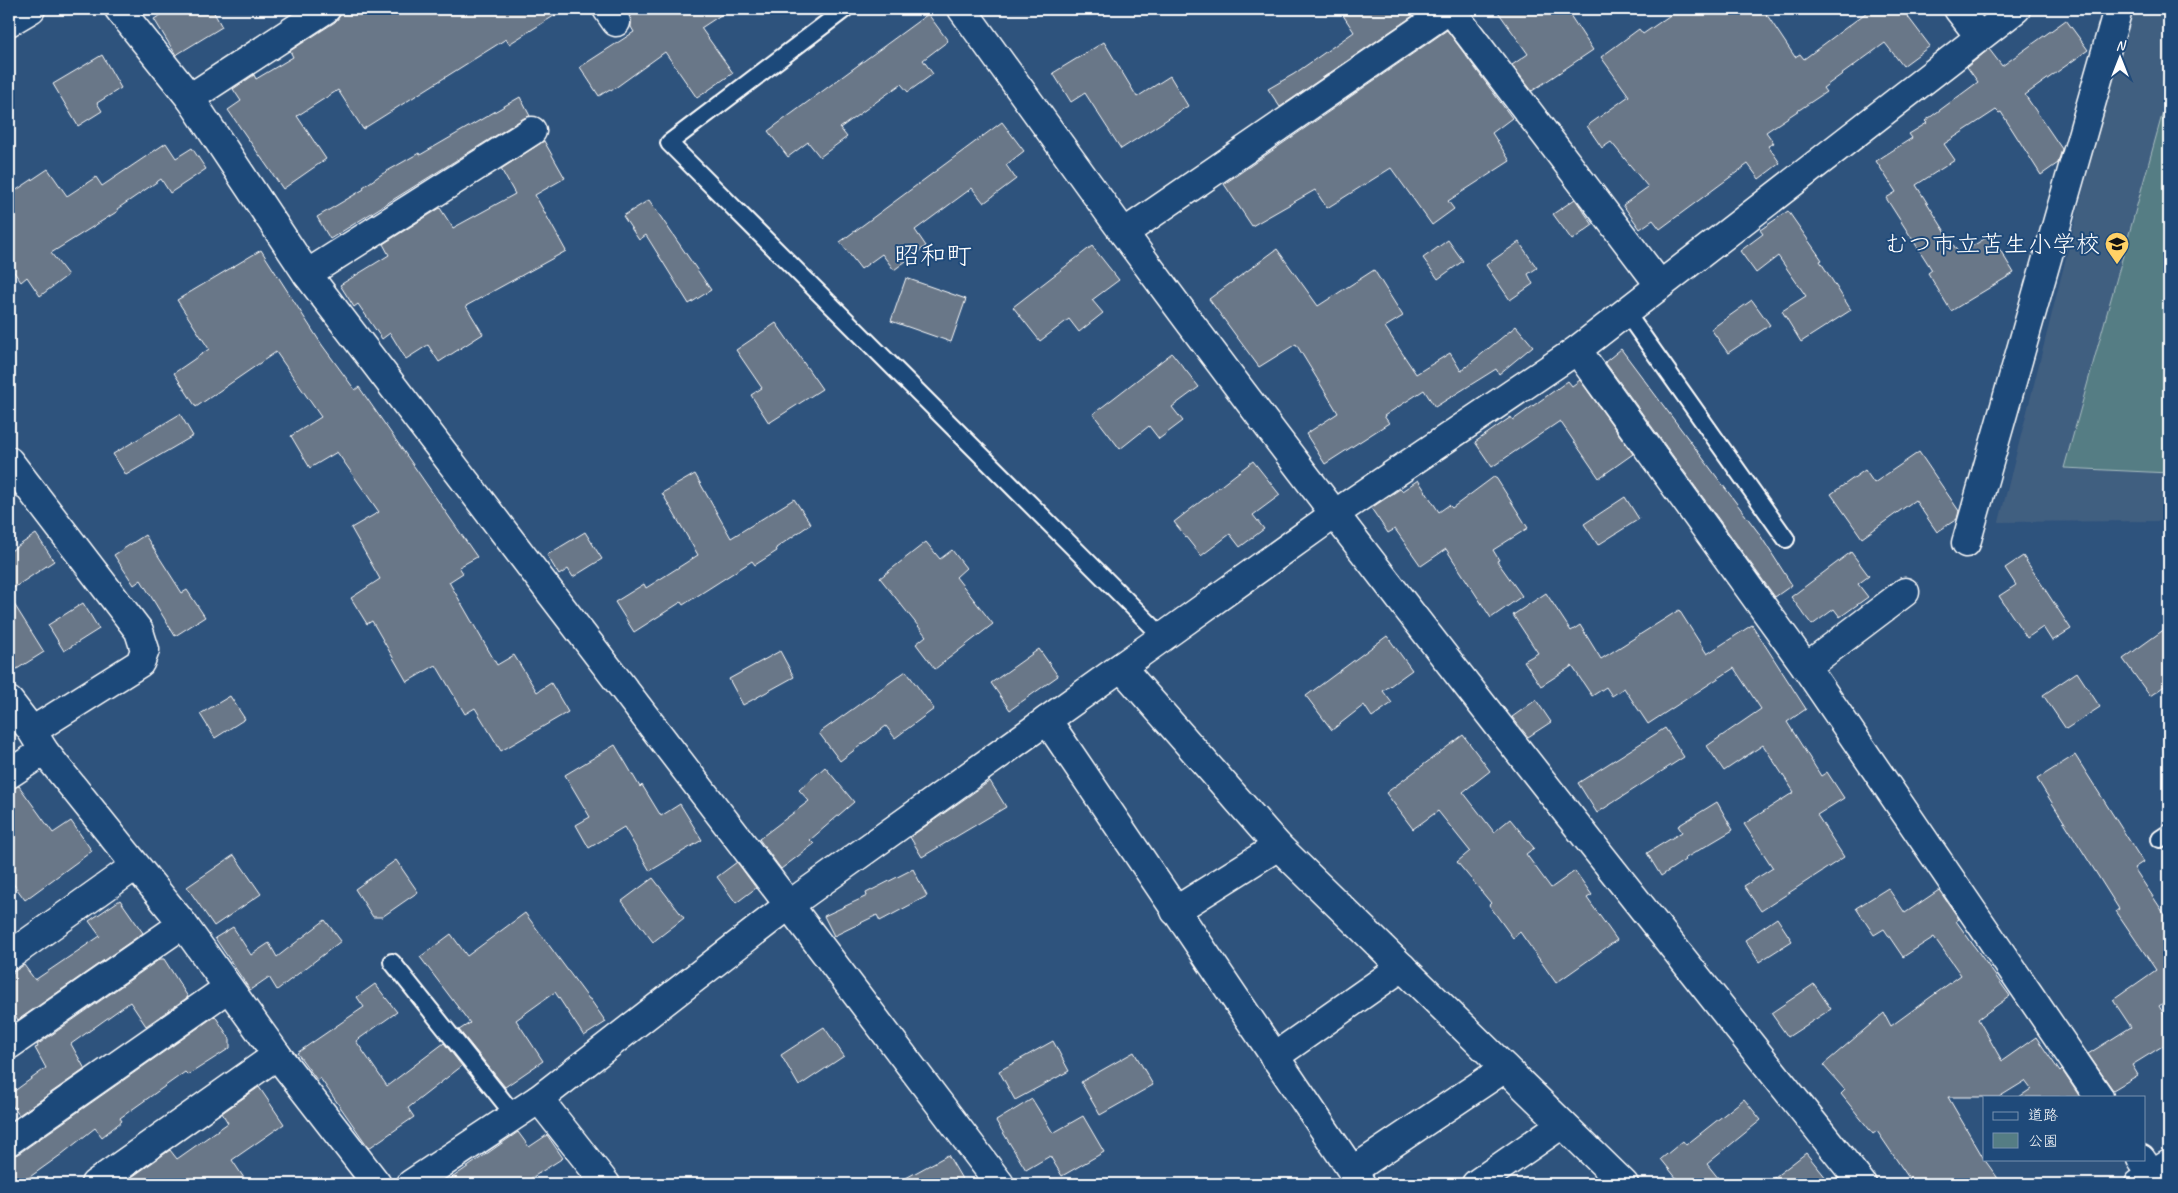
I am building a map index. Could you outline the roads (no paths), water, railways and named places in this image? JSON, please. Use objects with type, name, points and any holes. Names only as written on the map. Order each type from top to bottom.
[{"type":"street","points":[[9,22],[31,9]]},
{"type":"street","points":[[120,9],[190,98],[307,274],[1000,1184]]},
{"type":"street","points":[[190,98],[326,9]]},
{"type":"street","points":[[962,9],[1124,233],[1336,513],[1638,903],[1862,1184]]},
{"type":"street","points":[[1124,233],[1450,9],[1659,284]]},
{"type":"street","points":[[1958,9],[1979,36]]},
{"type":"street","points":[[411,1184],[539,1099],[789,905],[1163,636],[1336,513],[1577,350],[1659,284],[2016,9]]},
{"type":"street","points":[[1966,543],[2118,9]]},
{"type":"street","points":[[307,274],[532,131]]},
{"type":"street","points":[[1577,350],[1806,667],[2098,1096]]},
{"type":"street","points":[[9,461],[139,631],[145,650],[140,663],[38,741],[9,774]]},
{"type":"street","points":[[1806,667],[1905,592]]},
{"type":"street","points":[[1121,667],[1278,846],[1624,1184]]},
{"type":"street","points":[[9,701],[135,866],[183,924],[277,1055],[377,1184]]},
{"type":"street","points":[[1047,720],[1356,1178],[1505,1068]]},
{"type":"street","points":[[1175,911],[1278,846]]},
{"type":"street","points":[[9,956],[135,866]]},
{"type":"street","points":[[9,1045],[183,924]]},
{"type":"street","points":[[1274,1057],[1402,967]]},
{"type":"street","points":[[9,1141],[228,988]]},
{"type":"street","points":[[95,1184],[277,1055]]},
{"type":"street","points":[[539,1099],[606,1184]]},
{"type":"street","points":[[1476,1184],[1562,1124]]},
{"type":"lane","points":[[845,9],[669,143],[1163,636]]},
{"type":"lane","points":[[1625,311],[1786,539]]},
{"type":"lane","points":[[392,962],[515,1116]]},
{"type":"place","name":"むつ市立苫生小学校","points":[[2117,265]]},
{"type":"district","name":"昭和町","points":[[933,255]]}]
